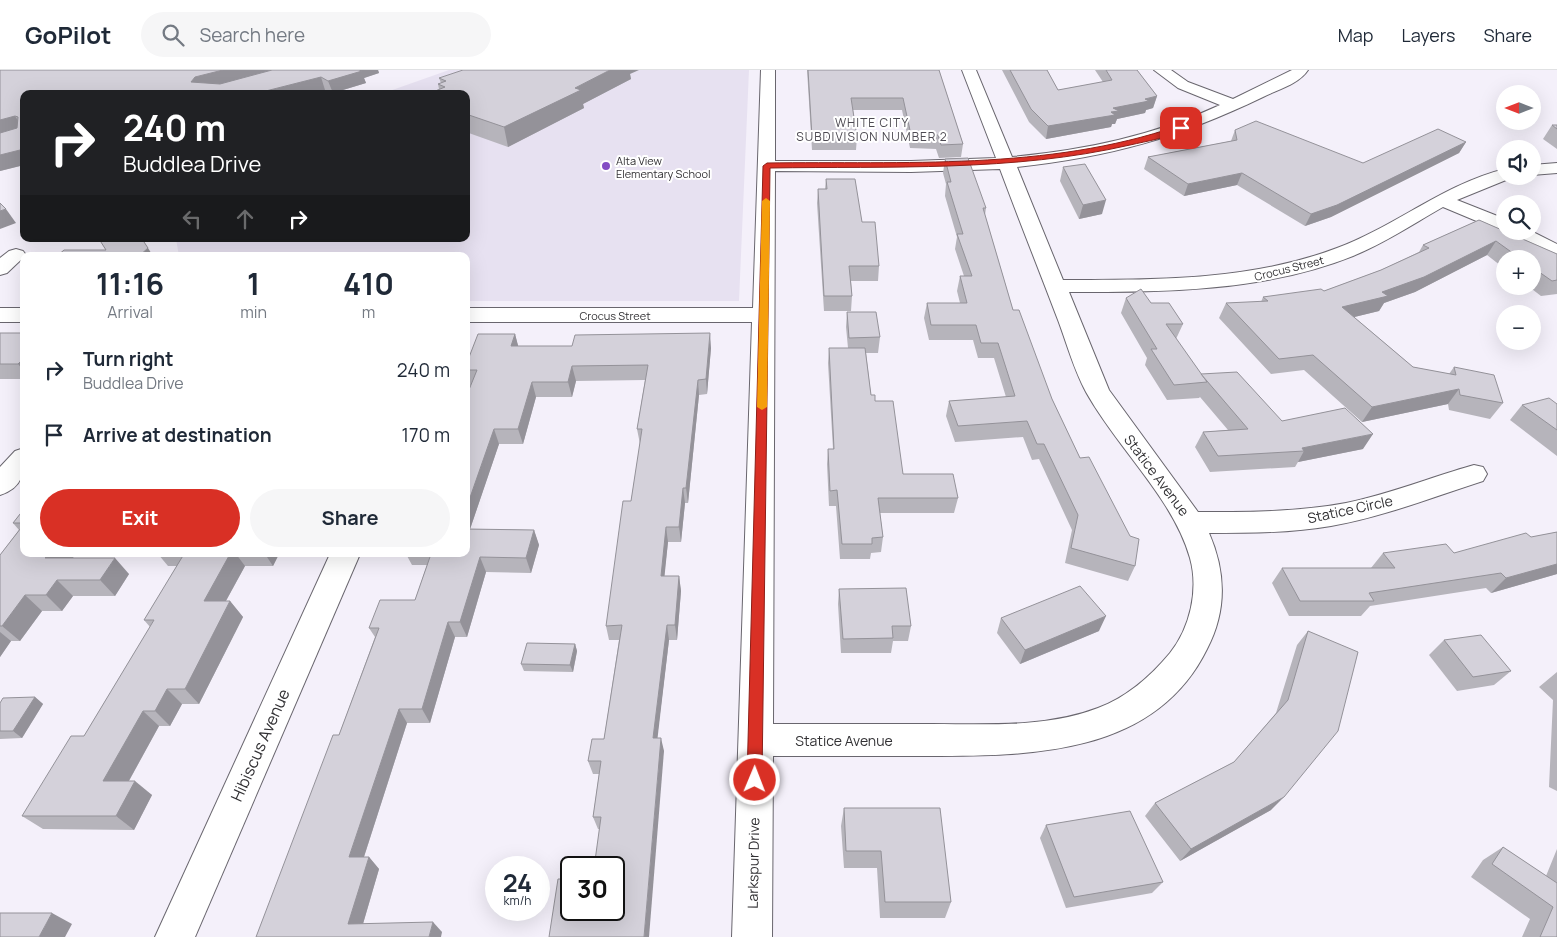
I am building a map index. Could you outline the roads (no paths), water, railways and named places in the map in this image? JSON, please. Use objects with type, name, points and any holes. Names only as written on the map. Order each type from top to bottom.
[{"type":"street","name":"Larkspur Drive","points":[[752,937],[768,70]]},
{"type":"street","name":"Statice Avenue","points":[[756,740],[1006,740],[1049,737],[1088,728],[1123,714],[1153,695],[1177,672],[1196,641],[1207,604],[1206,562],[1192,523],[1170,489],[1118,423],[1097,390],[1054,286],[970,70]]},
{"type":"street","points":[[1161,70],[1183,85],[1234,105]]},
{"type":"street","points":[[767,166],[1005,162],[1075,154],[1149,139],[1197,122],[1292,77],[1301,70]]},
{"type":"street","points":[[1541,169],[1557,168]]},
{"type":"street","name":"Crocus Street","points":[[1054,286],[1198,285],[1261,276],[1314,263],[1348,251],[1444,201],[1468,186],[1496,177]]},
{"type":"street","points":[[1444,201],[1496,222]]},
{"type":"street","points":[[1534,240],[1557,252]]},
{"type":"street","points":[[0,268],[16,255]]},
{"type":"street","points":[[0,315],[20,315]]},
{"type":"street","name":"Crocus Street","points":[[470,315],[764,315]]},
{"type":"street","points":[[0,485],[20,462]]},
{"type":"street","name":"Statice Circle","points":[[1192,523],[1286,520],[1330,516],[1373,506],[1474,474]]},
{"type":"street","name":"Hibiscus Avenue","points":[[175,937],[344,557]]},
{"type":"place","name":"Alta View Elementary School","points":[[606,166]]},
{"type":"district","name":"WHITE CITY SUBDIVISION NUMBER 2","points":[[872,129]]}]
